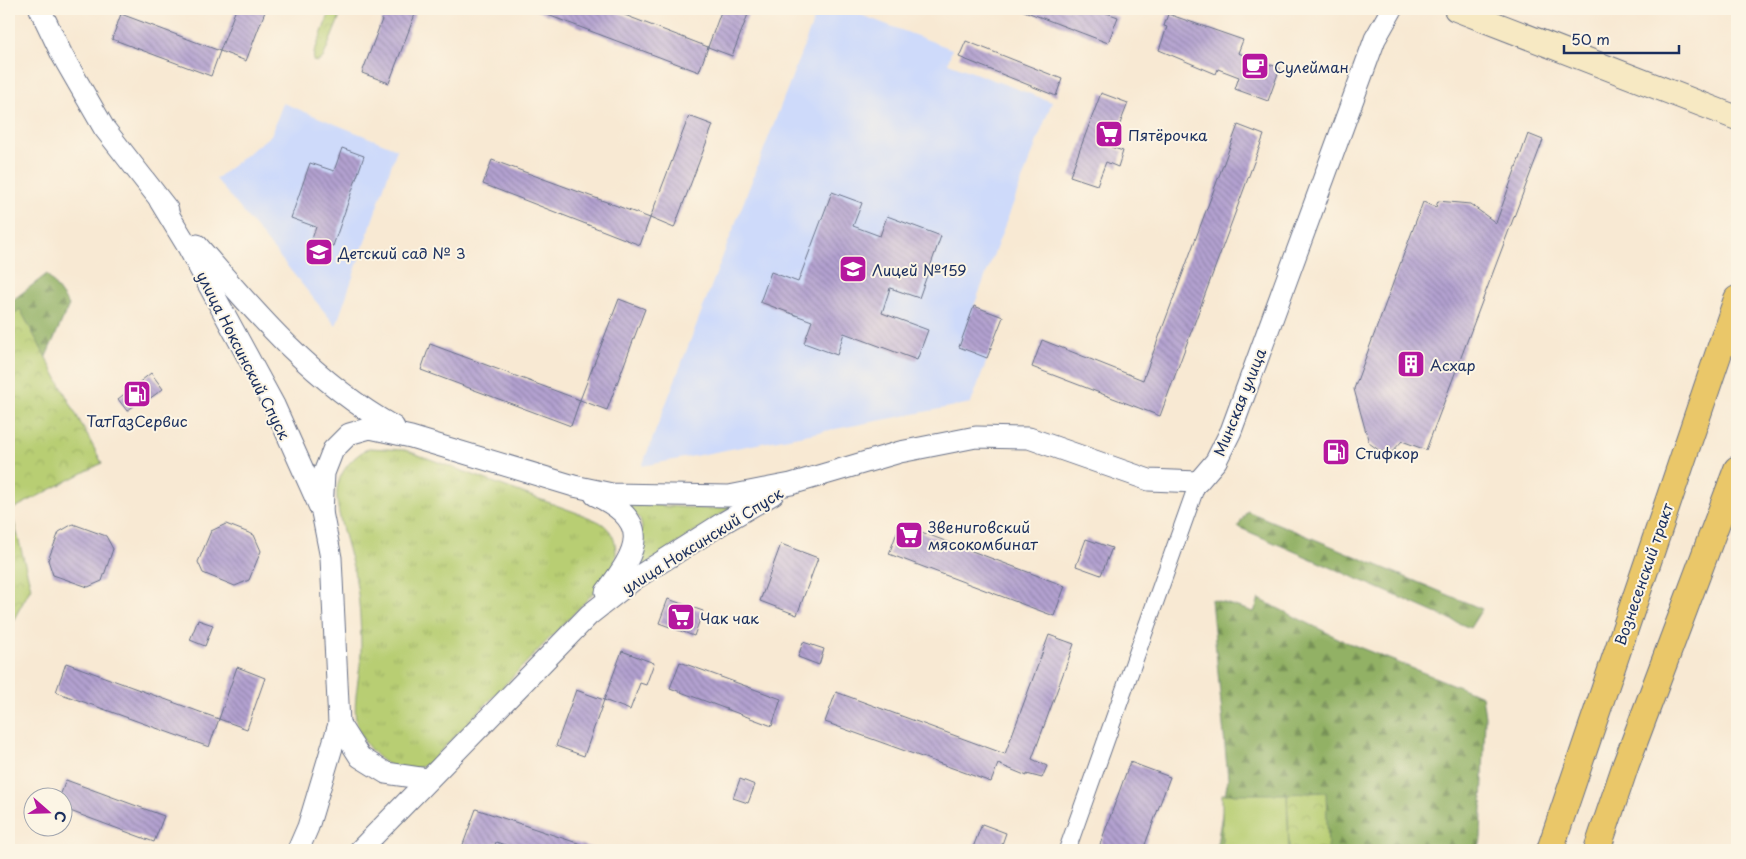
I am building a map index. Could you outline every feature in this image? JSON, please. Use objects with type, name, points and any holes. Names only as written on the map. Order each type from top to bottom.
[{"type":"main road","points":[[1456,9],[1737,118]]},
{"type":"main road","name":"Вознесенский тракт","points":[[1550,850],[1737,299]]},
{"type":"main road","points":[[1597,850],[1626,764],[1737,469]]},
{"type":"street","name":"улица Ноксинский Спуск","points":[[40,9],[62,55],[104,128],[160,201],[244,300],[298,357],[368,413],[411,437]]},
{"type":"street","name":"Минская улица","points":[[1067,850],[1198,482],[1216,461],[1231,432],[1375,39],[1392,9]]},
{"type":"street","name":"улица Ноксинский Спуск","points":[[160,201],[188,247],[274,405],[322,512],[331,558],[338,724],[308,827],[298,850]]},
{"type":"street","name":"улица Ноксинский Спуск","points":[[322,512],[324,473],[333,450],[349,434],[370,428],[411,437],[574,486],[612,494],[719,496],[791,484],[900,452],[976,437],[1028,438],[1149,480],[1198,482]]},
{"type":"street","name":"улица Ноксинский Спуск","points":[[360,850],[427,779],[589,615],[636,578],[723,522],[791,484]]},
{"type":"street","name":"улица Ноксинский Спуск","points":[[574,486],[613,503],[629,518],[635,536],[633,551],[625,567],[589,615]]},
{"type":"street","points":[[338,724],[360,757],[386,773],[427,779]]},
{"type":"shaded area","name":"Лицей №159","points":[[818,9],[845,9],[952,49],[948,63],[1052,102],[974,306],[1003,317],[971,403],[642,466]]},
{"type":"shaded area","name":"Детский сад № 3","points":[[283,103],[397,149],[336,326],[216,179],[271,135]]},
{"type":"green space","points":[[331,9],[343,9],[323,58],[318,62],[313,61],[314,53]]},
{"type":"green space","points":[[47,274],[69,305],[44,361],[9,459],[9,303]]},
{"type":"green space","points":[[20,309],[102,463],[11,510],[31,588],[9,628],[9,318]]},
{"type":"green space","points":[[369,448],[405,450],[592,518],[603,524],[610,531],[616,549],[615,563],[611,575],[429,763],[419,768],[404,770],[386,763],[372,751],[361,736],[355,713],[361,653],[359,608],[356,581],[340,518],[337,494],[340,478],[346,467],[354,458]]},
{"type":"green space","points":[[624,503],[709,509],[734,505],[626,578],[642,528],[640,519]]},
{"type":"green space","points":[[1247,511],[1482,609],[1470,628],[1238,527]]},
{"type":"green space","points":[[1211,599],[1254,612],[1259,599],[1346,642],[1482,696],[1485,717],[1481,839],[1478,850],[1216,850],[1228,778]]},
{"type":"green space","points":[[1326,792],[1328,850],[1289,850],[1287,794]]},
{"type":"green space","points":[[1222,794],[1287,794],[1289,850],[1222,850]]},
{"type":"building","points":[[236,9],[266,9],[246,61],[220,51]]},
{"type":"building","points":[[386,9],[417,9],[389,83],[362,73]]},
{"type":"building","points":[[532,9],[609,9],[708,47],[699,72]]},
{"type":"building","points":[[722,9],[750,9],[732,56],[708,47]]},
{"type":"building","points":[[1019,9],[1096,9],[1118,17],[1108,43]]},
{"type":"building","points":[[121,14],[220,51],[211,76],[112,39]]},
{"type":"building","points":[[1168,14],[1243,40],[1238,53],[1280,68],[1268,101],[1235,89],[1239,77],[1218,69],[1216,74],[1159,50],[1167,27],[1164,26]]},
{"type":"building","points":[[966,41],[1062,79],[1056,96],[959,57]]},
{"type":"building","points":[[1101,93],[1128,103],[1111,147],[1123,151],[1118,167],[1106,162],[1097,185],[1070,176]]},
{"type":"building","points":[[689,116],[713,125],[674,228],[650,218]]},
{"type":"building","points":[[1238,125],[1264,135],[1160,416],[1032,367],[1042,340],[1143,380]]},
{"type":"building","name":"Асхар","points":[[1528,134],[1543,140],[1426,450],[1402,441],[1392,452],[1380,451],[1369,443],[1354,389],[1423,202],[1436,207],[1438,201],[1470,204],[1496,223]]},
{"type":"building","points":[[342,148],[364,156],[333,246],[312,239],[316,227],[291,218],[310,163],[334,171]]},
{"type":"building","points":[[492,160],[650,218],[640,245],[483,184]]},
{"type":"building","points":[[832,192],[862,203],[853,226],[880,236],[887,216],[941,236],[919,298],[890,288],[882,313],[928,330],[917,360],[844,333],[837,355],[804,343],[812,321],[760,302],[771,272],[798,282]]},
{"type":"building","points":[[619,299],[645,309],[607,410],[580,400]]},
{"type":"building","points":[[974,306],[1003,317],[987,358],[959,347]]},
{"type":"building","points":[[430,344],[580,400],[571,426],[421,370]]},
{"type":"building","points":[[151,373],[163,389],[149,399],[144,398],[127,411],[118,399]]},
{"type":"building","points":[[73,524],[106,536],[113,549],[102,581],[88,587],[53,575],[48,560],[59,532]]},
{"type":"building","points":[[226,524],[254,535],[261,551],[249,580],[235,586],[203,573],[198,562],[211,531]]},
{"type":"building","points":[[900,524],[1065,586],[1054,616],[889,554]]},
{"type":"building","points":[[1086,539],[1112,548],[1101,575],[1076,566]]},
{"type":"building","points":[[781,544],[818,558],[797,615],[760,601]]},
{"type":"building","points":[[668,599],[703,611],[694,636],[659,623]]},
{"type":"building","points":[[198,620],[213,625],[205,646],[190,640]]},
{"type":"building","points":[[1049,635],[1074,644],[1032,759],[1047,766],[1042,778],[1027,774],[1027,776],[998,764],[991,782],[825,722],[836,692],[1005,754]]},
{"type":"building","points":[[803,642],[824,649],[819,665],[798,657]]},
{"type":"building","points":[[622,651],[654,663],[646,685],[640,683],[630,710],[604,700]]},
{"type":"building","points":[[680,662],[781,699],[772,726],[670,688]]},
{"type":"building","points":[[66,663],[219,719],[209,747],[56,692]]},
{"type":"building","points":[[237,667],[265,678],[247,729],[219,719]]},
{"type":"building","points":[[576,690],[604,700],[584,756],[556,746]]},
{"type":"building","points":[[1130,762],[1170,777],[1143,850],[1098,850]]},
{"type":"building","points":[[740,779],[755,785],[748,803],[733,798]]},
{"type":"building","points":[[66,780],[164,816],[154,842],[72,812],[72,786],[64,786]]},
{"type":"building","points":[[476,809],[592,848],[592,850],[520,850],[496,842],[493,850],[461,850]]},
{"type":"building","points":[[982,824],[1006,833],[1000,850],[972,850]]},
{"type":"place","name":"Сулейман","points":[[1255,66]]},
{"type":"place","name":"Пятёрочка","points":[[1109,134]]},
{"type":"place","name":"Детский сад № 3","points":[[319,252]]},
{"type":"place","name":"Лицей №159","points":[[853,269]]},
{"type":"place","name":"Асхар","points":[[1411,364]]},
{"type":"place","name":"ТатГазСервис","points":[[137,394]]},
{"type":"place","name":"Стифкор","points":[[1336,452]]},
{"type":"place","name":"Звениговский мясокомбинат","points":[[909,535]]},
{"type":"place","name":"Чак чак","points":[[681,617]]}]
